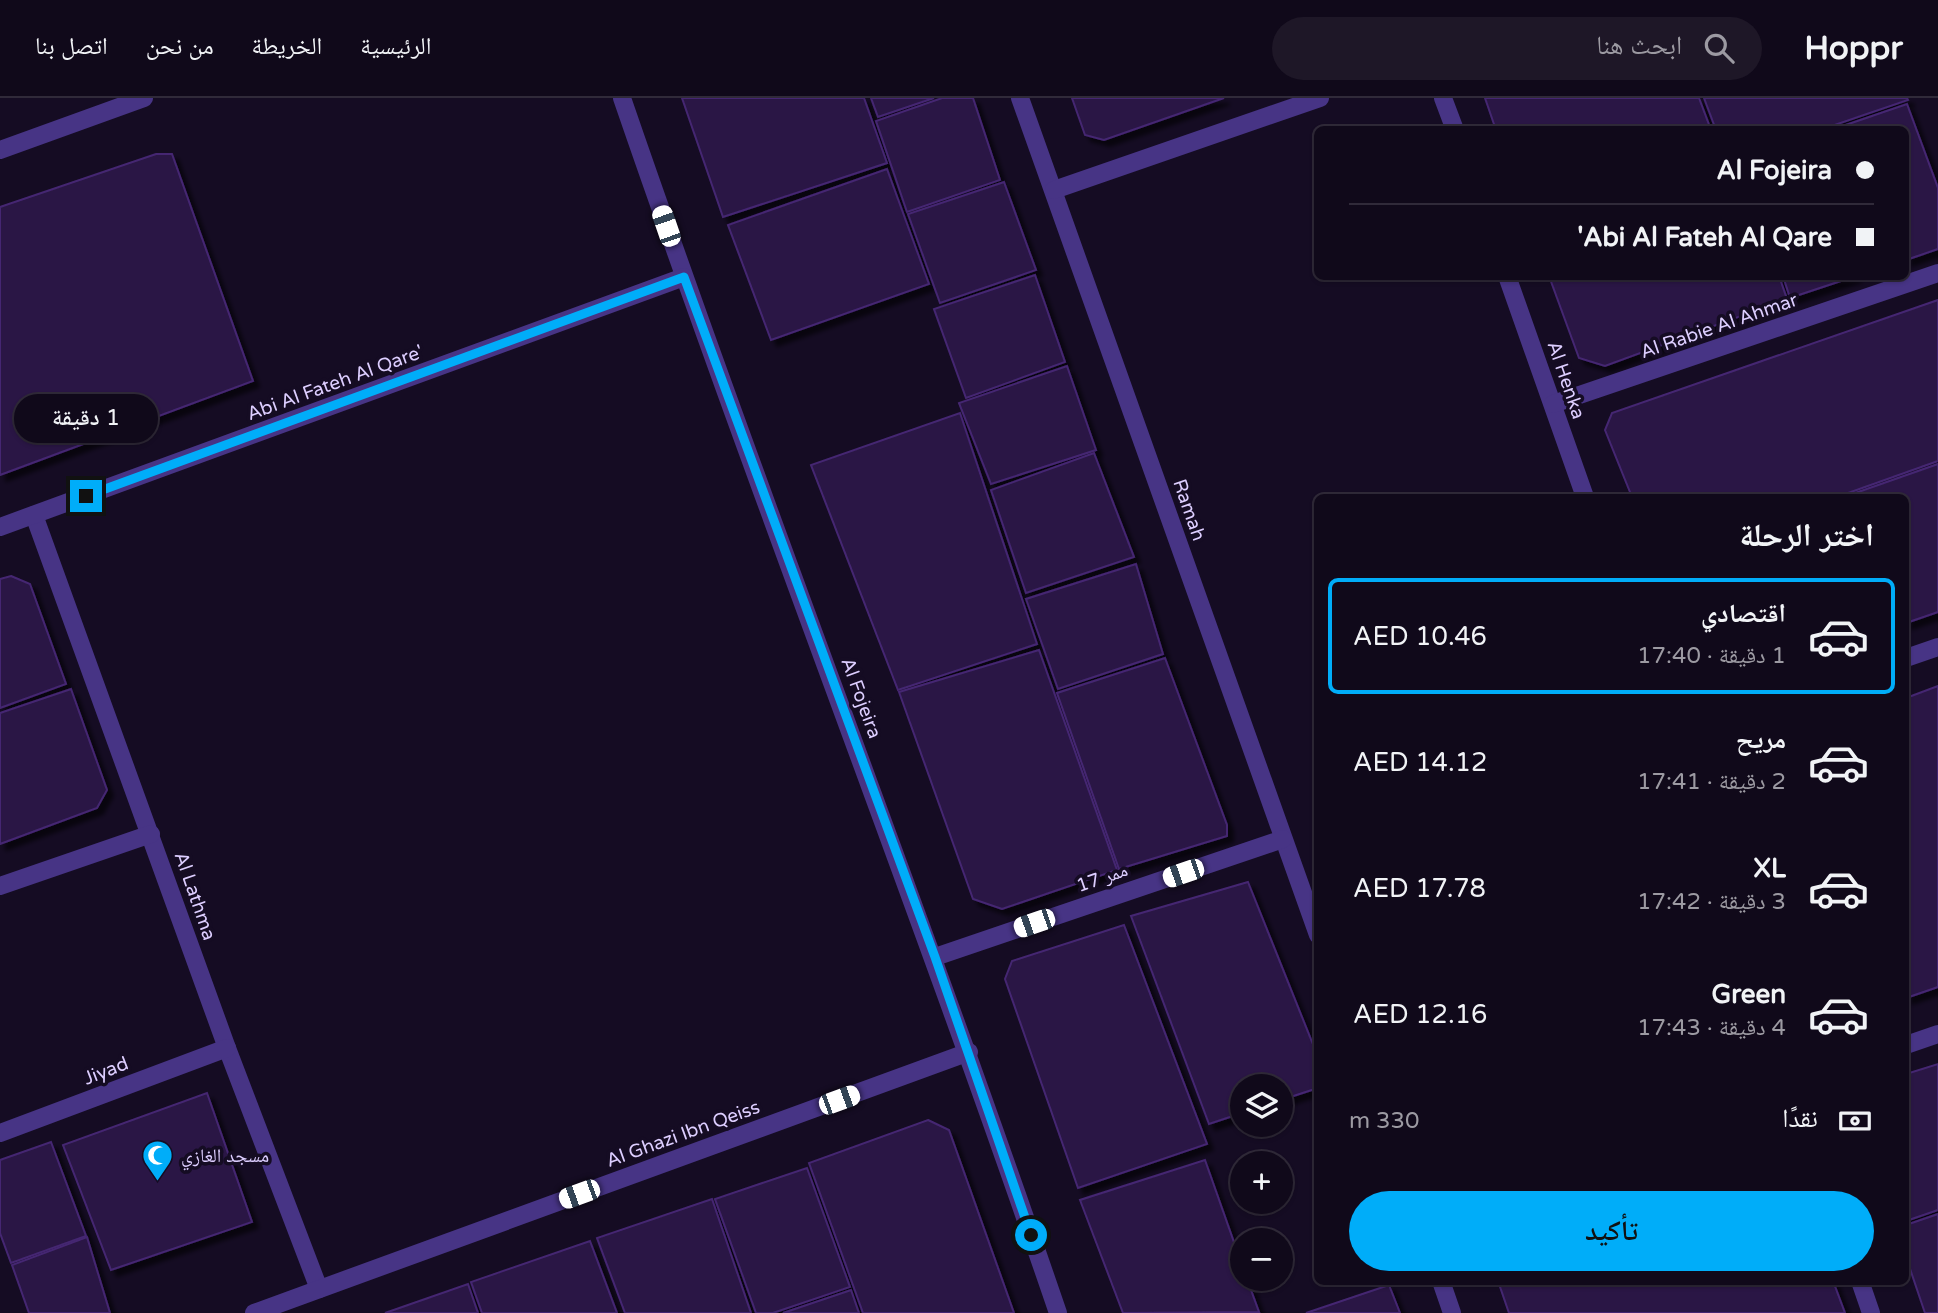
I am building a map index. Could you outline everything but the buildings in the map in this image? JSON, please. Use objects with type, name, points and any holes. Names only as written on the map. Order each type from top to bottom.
[{"type":"street","points":[[0,150],[144,98]]},
{"type":"street","name":"Al Fojeira","points":[[622,98],[684,277],[935,957],[1058,1313]]},
{"type":"street","name":"Ramah","points":[[1020,98],[1314,924]]},
{"type":"street","points":[[1054,190],[1320,98]]},
{"type":"street","points":[[1443,98],[1454,126]]},
{"type":"street","name":"Al Rabie Al Ahmar","points":[[1553,404],[1938,274]]},
{"type":"street","name":"Abi Al Fateh Al Qare'","points":[[0,527],[684,277]]},
{"type":"street","name":"Al Henka","points":[[1508,280],[1584,494]]},
{"type":"street","name":"Al Lathma","points":[[34,515],[227,1048],[319,1289]]},
{"type":"street","points":[[1909,658],[1938,647]]},
{"type":"street","points":[[0,886],[151,834]]},
{"type":"street","name":"ممر 17","points":[[935,957],[1283,839]]},
{"type":"street","points":[[1909,1044],[1938,1034]]},
{"type":"street","name":"Jiyad","points":[[0,1133],[227,1048]]},
{"type":"street","name":"Al Ghazi Ibn Qeiss","points":[[254,1313],[969,1052]]},
{"type":"street","points":[[1442,1285],[1452,1313]]},
{"type":"street","points":[[1861,1285],[1871,1313]]},
{"type":"place","name":"مسجد الغازي","points":[[158,1183]]},
{"type":"route","points":[[86,496],[684,277],[935,957],[1031,1235]]}]
